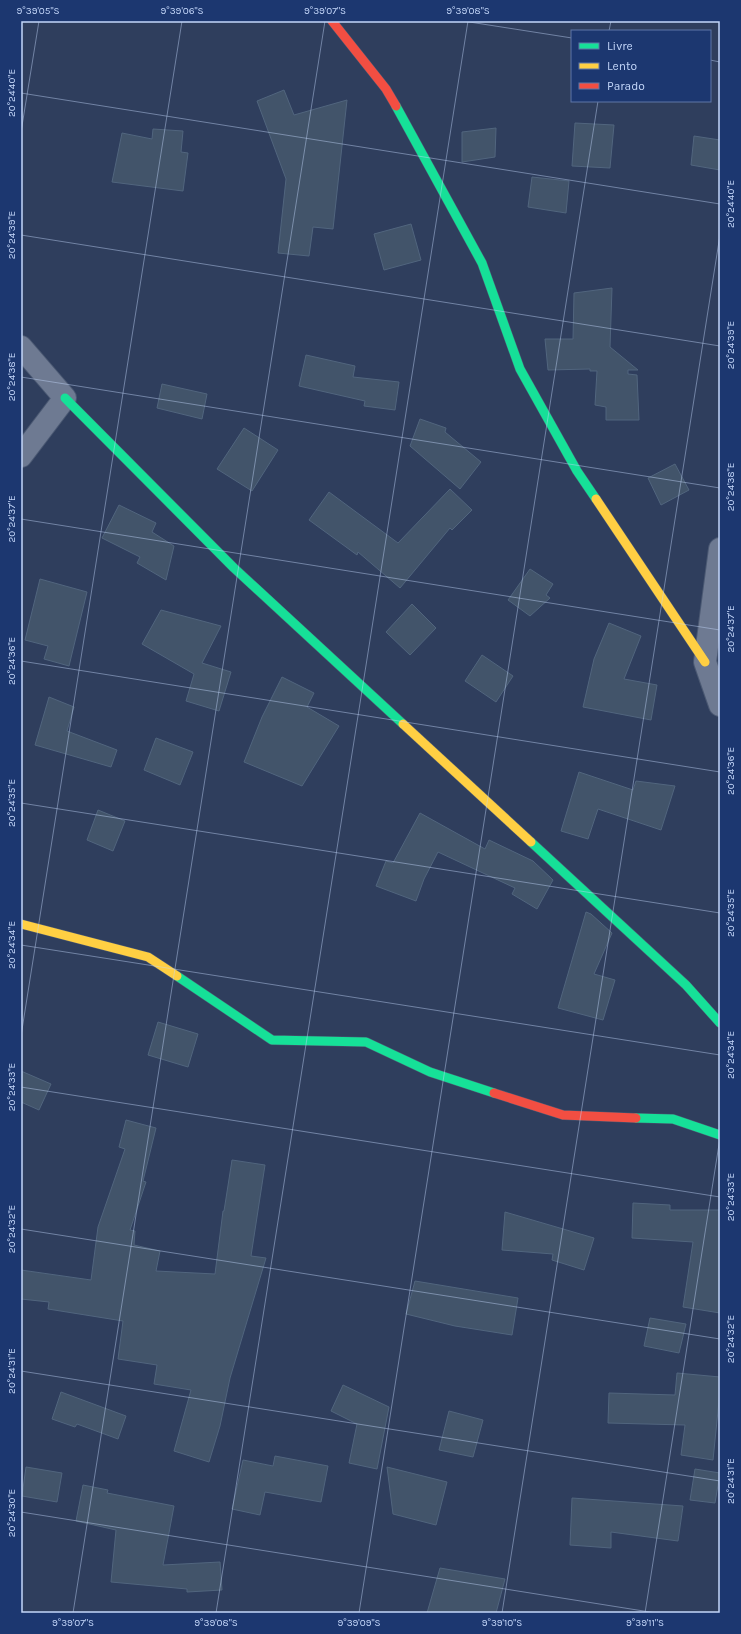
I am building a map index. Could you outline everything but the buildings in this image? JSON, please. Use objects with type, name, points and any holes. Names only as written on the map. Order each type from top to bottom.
[{"type":"street","points":[[332,21],[386,89],[482,263],[520,369],[577,471],[705,662],[720,705]]},
{"type":"street","points":[[21,346],[65,398],[234,568],[686,985],[720,1023]]},
{"type":"street","points":[[21,456],[65,398]]},
{"type":"street","points":[[705,662],[720,548]]},
{"type":"street","points":[[21,924],[148,957],[272,1040],[366,1042],[430,1072],[563,1114],[673,1119],[720,1134]]},
{"type":"traffic: fast","points":[[396,106],[482,263],[520,369],[577,471],[596,499]]},
{"type":"traffic: fast","points":[[65,398],[234,568],[403,724]]},
{"type":"traffic: fast","points":[[531,842],[686,985],[720,1023]]},
{"type":"traffic: fast","points":[[177,976],[272,1040],[366,1042],[430,1072],[494,1093]]},
{"type":"traffic: fast","points":[[636,1118],[673,1119],[720,1135]]},
{"type":"traffic: slow","points":[[596,499],[705,662]]},
{"type":"traffic: slow","points":[[403,724],[531,842]]},
{"type":"traffic: slow","points":[[21,924],[148,957],[177,976]]},
{"type":"traffic: jam","points":[[332,21],[386,89],[396,106]]},
{"type":"traffic: jam","points":[[494,1093],[563,1115],[636,1118]]}]
